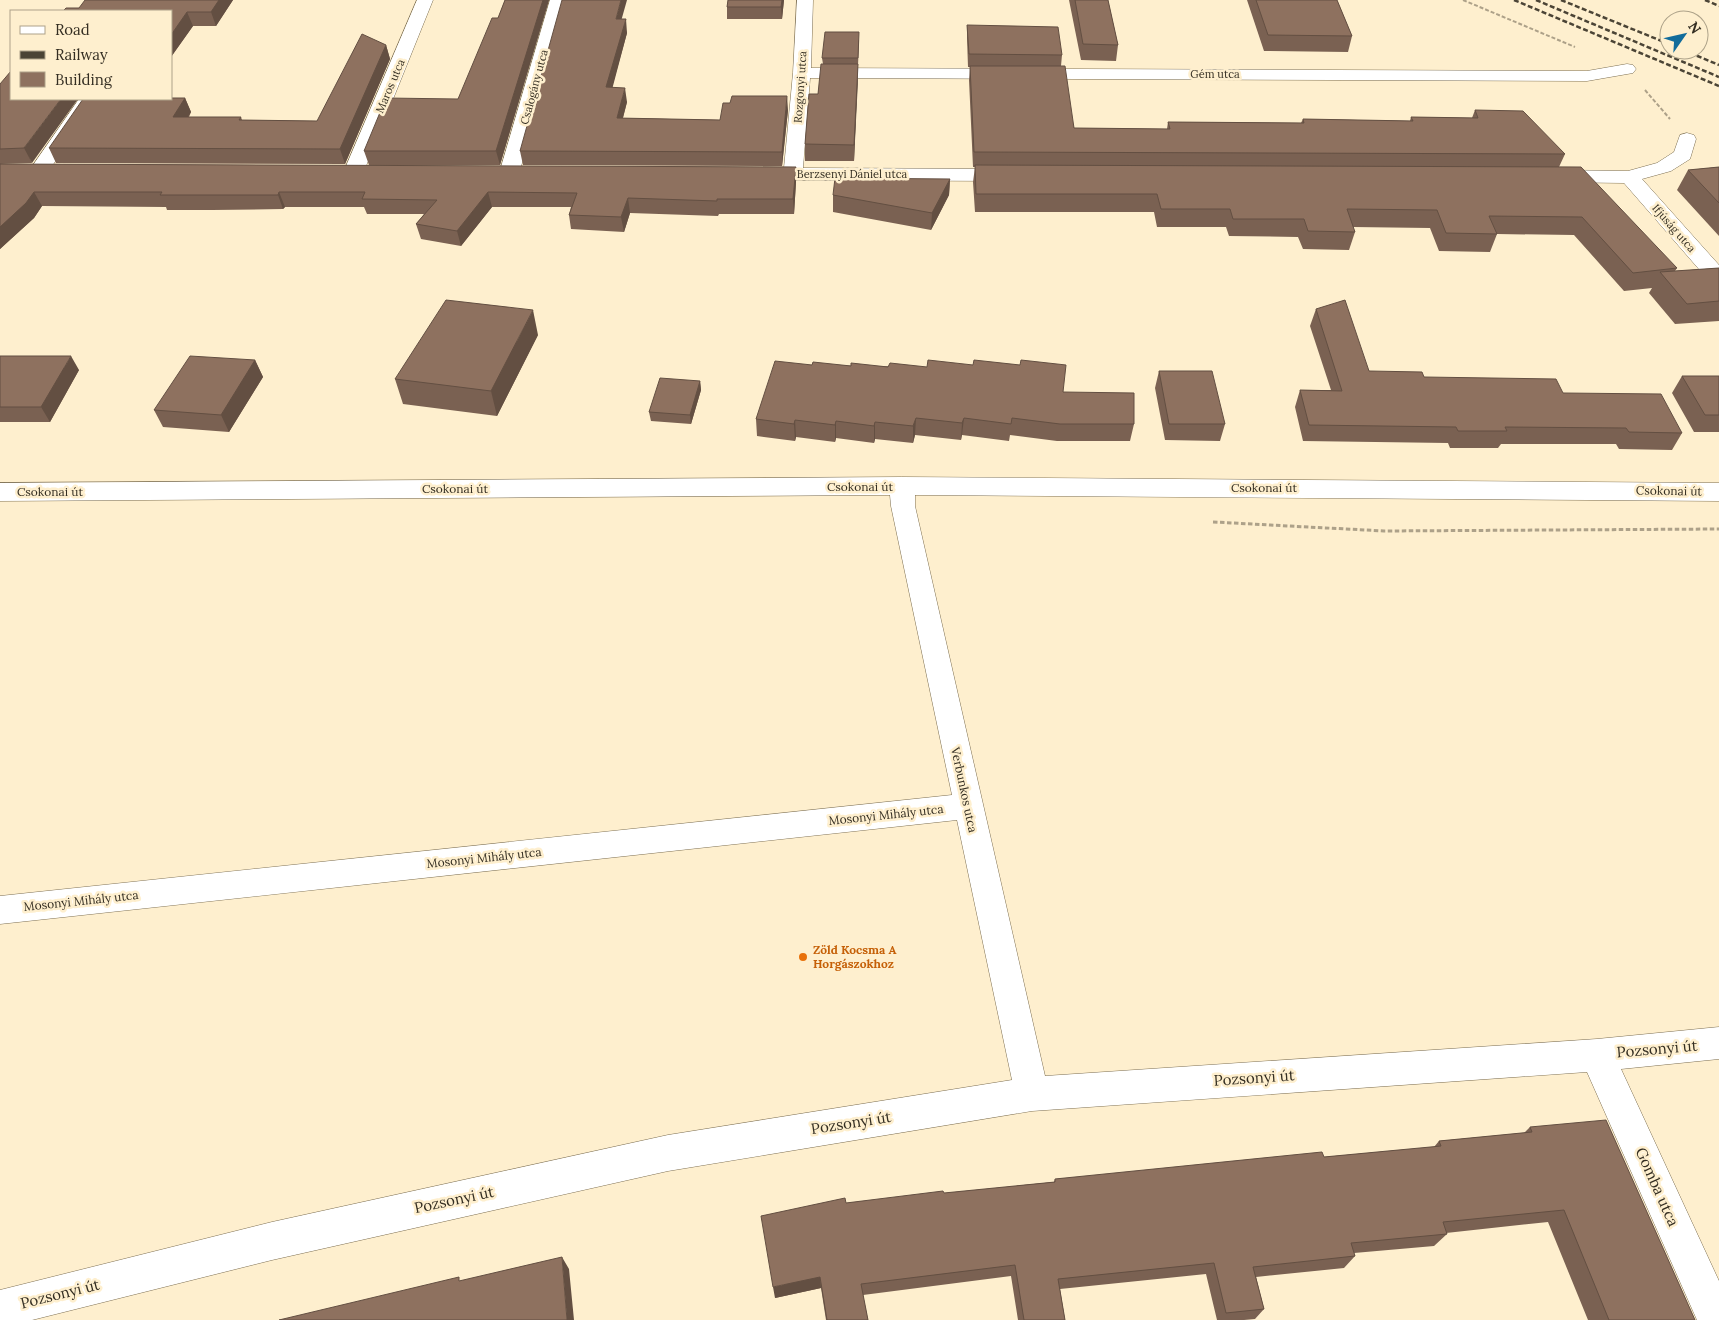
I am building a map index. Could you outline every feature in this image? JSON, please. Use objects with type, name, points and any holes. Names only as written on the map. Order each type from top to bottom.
[{"type":"street","name":"Maros utca","points":[[334,171],[364,171],[425,0]]},
{"type":"street","name":"Csalogány utca","points":[[510,174],[558,0]]},
{"type":"street","name":"Rozgonyi utca","points":[[793,174],[802,73],[805,0]]},
{"type":"street","name":"Gém utca","points":[[802,73],[1587,76],[1627,69]]},
{"type":"street","points":[[58,171],[29,171],[87,100]]},
{"type":"street","points":[[1530,176],[1629,177],[1664,167],[1683,155],[1687,139]]},
{"type":"street","points":[[490,174],[529,174]]},
{"type":"street","name":"Berzsenyi Dániel utca","points":[[744,174],[1032,175]]},
{"type":"street","name":"Ifjúság utca","points":[[1629,177],[1719,278]]},
{"type":"street","name":"Csokonai út","points":[[0,492],[902,486],[1719,492]]},
{"type":"street","name":"Verbunkos utca","points":[[902,486],[903,506],[967,806],[1032,1094]]},
{"type":"street","name":"Mosonyi Mihály utca","points":[[0,910],[967,806]]},
{"type":"street","name":"Pozsonyi út","points":[[0,1308],[272,1241],[668,1153],[1032,1094],[1597,1055],[1719,1043]]},
{"type":"street","name":"Gomba utca","points":[[1597,1055],[1717,1320]]},
{"type":"building","points":[[85,0],[219,0],[211,12],[187,12],[172,34],[172,10],[64,10],[66,8],[79,8]]},
{"type":"building","points":[[505,0],[543,0],[496,151],[364,151],[386,98],[458,99],[492,18],[498,18]]},
{"type":"building","points":[[562,0],[621,0],[616,19],[626,19],[606,87],[625,88],[617,118],[720,120],[723,103],[730,103],[732,96],[787,96],[782,152],[520,151]]},
{"type":"building","points":[[728,0],[782,0],[781,7],[727,7]]},
{"type":"building","points":[[1075,0],[1108,0],[1118,45],[1083,44]]},
{"type":"building","points":[[1256,0],[1337,0],[1352,36],[1268,35]]},
{"type":"building","points":[[967,25],[1058,27],[1062,55],[969,54]]},
{"type":"building","points":[[825,32],[859,32],[858,58],[822,58]]},
{"type":"building","points":[[362,34],[386,45],[340,149],[49,148],[82,100],[172,100],[172,98],[185,98],[173,117],[241,117],[239,120],[317,121]]},
{"type":"building","points":[[821,64],[858,64],[854,145],[805,144],[809,94],[818,94]]},
{"type":"building","points":[[970,66],[1065,66],[1074,128],[1170,129],[1168,122],[1304,123],[1303,119],[1413,121],[1411,117],[1478,118],[1475,110],[1523,111],[1565,154],[974,152]]},
{"type":"building","points":[[10,72],[10,100],[60,100],[24,148],[0,149],[0,84]]},
{"type":"building","points":[[0,164],[796,167],[793,199],[717,199],[717,201],[628,198],[621,217],[569,215],[577,193],[488,192],[457,231],[416,224],[437,200],[362,199],[365,192],[279,192],[278,195],[160,195],[162,192],[34,192],[26,203],[0,227]]},
{"type":"building","points":[[975,165],[1581,167],[1677,268],[1633,273],[1582,217],[1489,216],[1497,234],[1446,233],[1437,210],[1347,209],[1355,232],[1308,231],[1304,219],[1233,219],[1230,209],[1161,209],[1157,194],[976,194]]},
{"type":"building","points":[[1719,167],[1719,203],[1688,170]]},
{"type":"building","points":[[835,178],[950,179],[932,213],[833,195]]},
{"type":"building","points":[[1719,268],[1719,301],[1687,304],[1660,272]]},
{"type":"building","points":[[446,300],[533,310],[491,391],[395,379]]},
{"type":"building","points":[[1345,300],[1369,371],[1422,372],[1424,377],[1556,379],[1563,393],[1661,394],[1682,433],[1629,432],[1626,428],[1505,427],[1507,431],[1458,431],[1456,427],[1309,425],[1300,390],[1342,391],[1316,309]]},
{"type":"building","points":[[0,356],[71,356],[41,407],[0,407]]},
{"type":"building","points":[[190,356],[255,360],[221,415],[154,410]]},
{"type":"building","points":[[928,360],[973,365],[974,360],[1020,365],[1021,360],[1066,365],[1063,392],[1134,393],[1134,424],[1060,424],[1012,418],[1011,424],[964,418],[962,423],[916,418],[913,426],[875,422],[874,426],[836,421],[835,425],[795,420],[794,424],[756,419],[775,361],[812,365],[813,362],[851,366],[851,363],[888,367],[890,363],[927,367]]},
{"type":"building","points":[[1159,371],[1212,371],[1225,424],[1169,424]]},
{"type":"building","points":[[1682,376],[1719,376],[1719,415],[1705,415]]},
{"type":"building","points":[[660,378],[700,381],[690,415],[649,412]]},
{"type":"building","points":[[1606,1120],[1695,1320],[1609,1320],[1564,1210],[1443,1222],[1447,1234],[1351,1243],[1355,1256],[1253,1267],[1264,1309],[1226,1313],[1214,1263],[1058,1279],[1065,1320],[1024,1320],[1015,1265],[861,1284],[868,1320],[827,1320],[820,1277],[773,1287],[761,1216],[845,1198],[846,1203],[943,1191],[944,1193],[1055,1182],[1055,1179],[1322,1152],[1324,1157],[1441,1146],[1439,1141],[1532,1132],[1530,1127]]},
{"type":"building","points":[[562,1257],[567,1320],[279,1320],[459,1277],[459,1281]]},
{"type":"railway","points":[[1514,0],[1719,86]]},
{"type":"railway","points":[[1536,0],[1719,77]]},
{"type":"railway","points":[[1561,0],[1659,40]]},
{"type":"railway","points":[[1705,0],[1719,6]]},
{"type":"railway","points":[[1707,60],[1719,65]]},
{"type":"place","name":"Zöld Kocsma A Horgászokhoz","points":[[803,957]]}]
